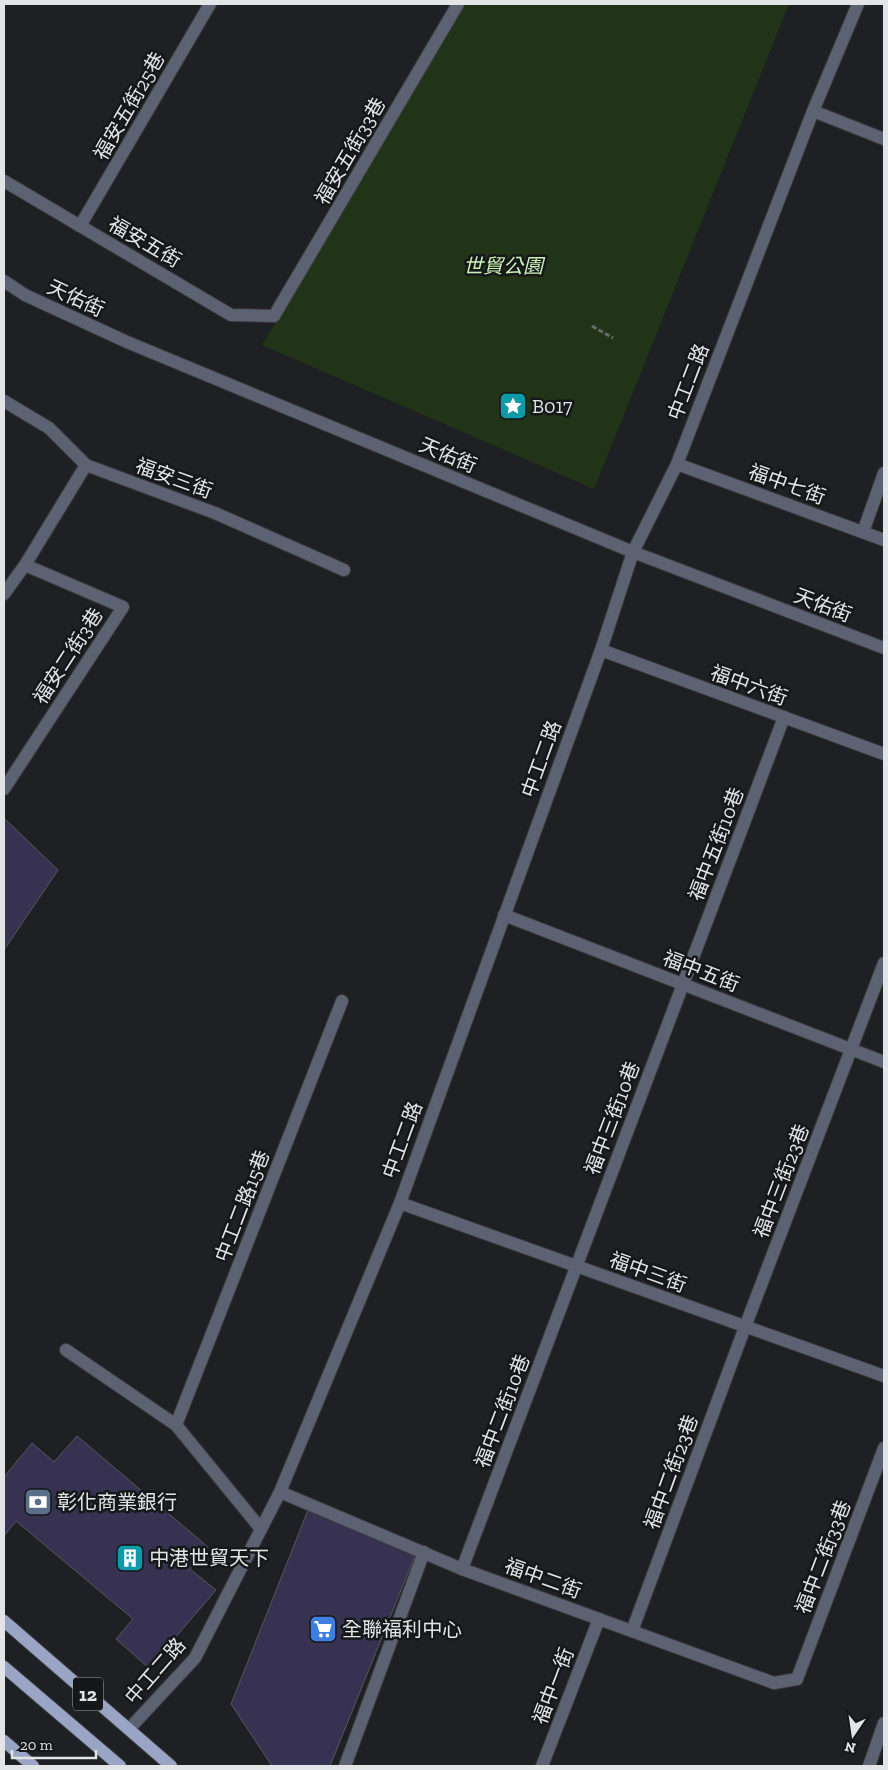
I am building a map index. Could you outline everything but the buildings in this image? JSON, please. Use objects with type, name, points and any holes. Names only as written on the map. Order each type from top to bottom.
[{"type":"main road","name":"12","points":[[4,1621],[171,1766]]},
{"type":"main road","name":"12","points":[[4,1667],[120,1766]]},
{"type":"main road","points":[[4,1741],[33,1766]]},
{"type":"street","name":"福安五街25巷","points":[[80,226],[210,4]]},
{"type":"street","name":"福安五街33巷","points":[[274,316],[458,4]]},
{"type":"street","name":"中工二路","points":[[129,1729],[196,1658],[280,1492],[400,1203],[601,650],[633,552],[677,464],[813,111],[858,4]]},
{"type":"street","points":[[813,111],[884,139]]},
{"type":"street","name":"福安五街","points":[[4,180],[231,314],[274,316]]},
{"type":"street","name":"天佑街","points":[[4,281],[25,295],[127,342],[633,552],[884,648]]},
{"type":"street","name":"福安三街","points":[[4,400],[50,428],[86,465],[215,513],[344,570]]},
{"type":"street","name":"福中七街","points":[[677,464],[884,540]]},
{"type":"street","points":[[4,594],[25,565],[86,465]]},
{"type":"street","points":[[863,532],[884,473]]},
{"type":"street","name":"福安二街3巷","points":[[4,790],[123,607],[25,565]]},
{"type":"street","name":"福中六街","points":[[601,650],[884,754]]},
{"type":"street","name":"福中五街10巷","points":[[683,984],[784,717]]},
{"type":"street","name":"福中五街","points":[[504,915],[884,1062]]},
{"type":"street","name":"福中三街23巷","points":[[745,1327],[884,963]]},
{"type":"street","name":"福中三街10巷","points":[[577,1266],[683,984]]},
{"type":"street","name":"中工二路15巷","points":[[176,1425],[342,1001]]},
{"type":"street","name":"福中三街","points":[[400,1203],[884,1376]]},
{"type":"street","name":"福中二街10巷","points":[[462,1569],[577,1266]]},
{"type":"street","name":"福中二街23巷","points":[[632,1631],[745,1327]]},
{"type":"street","points":[[66,1350],[176,1425],[261,1529]]},
{"type":"street","name":"福中二街33巷","points":[[797,1679],[884,1448]]},
{"type":"street","name":"福中二街","points":[[280,1492],[462,1569],[774,1683],[797,1679]]},
{"type":"street","points":[[345,1766],[424,1552]]},
{"type":"street","name":"福中一街","points":[[542,1766],[599,1619]]},
{"type":"street","points":[[869,1766],[884,1723]]},
{"type":"path","points":[[592,326],[612,338]]},
{"type":"green space","name":"世貿公園","points":[[465,4],[789,4],[594,489],[262,345]]},
{"type":"place","name":"B017","points":[[513,406]]},
{"type":"place","name":"彰化商業銀行","points":[[38,1502]]},
{"type":"place","name":"中港世貿天下","points":[[130,1558]]},
{"type":"place","name":"全聯福利中心","points":[[323,1629]]}]
